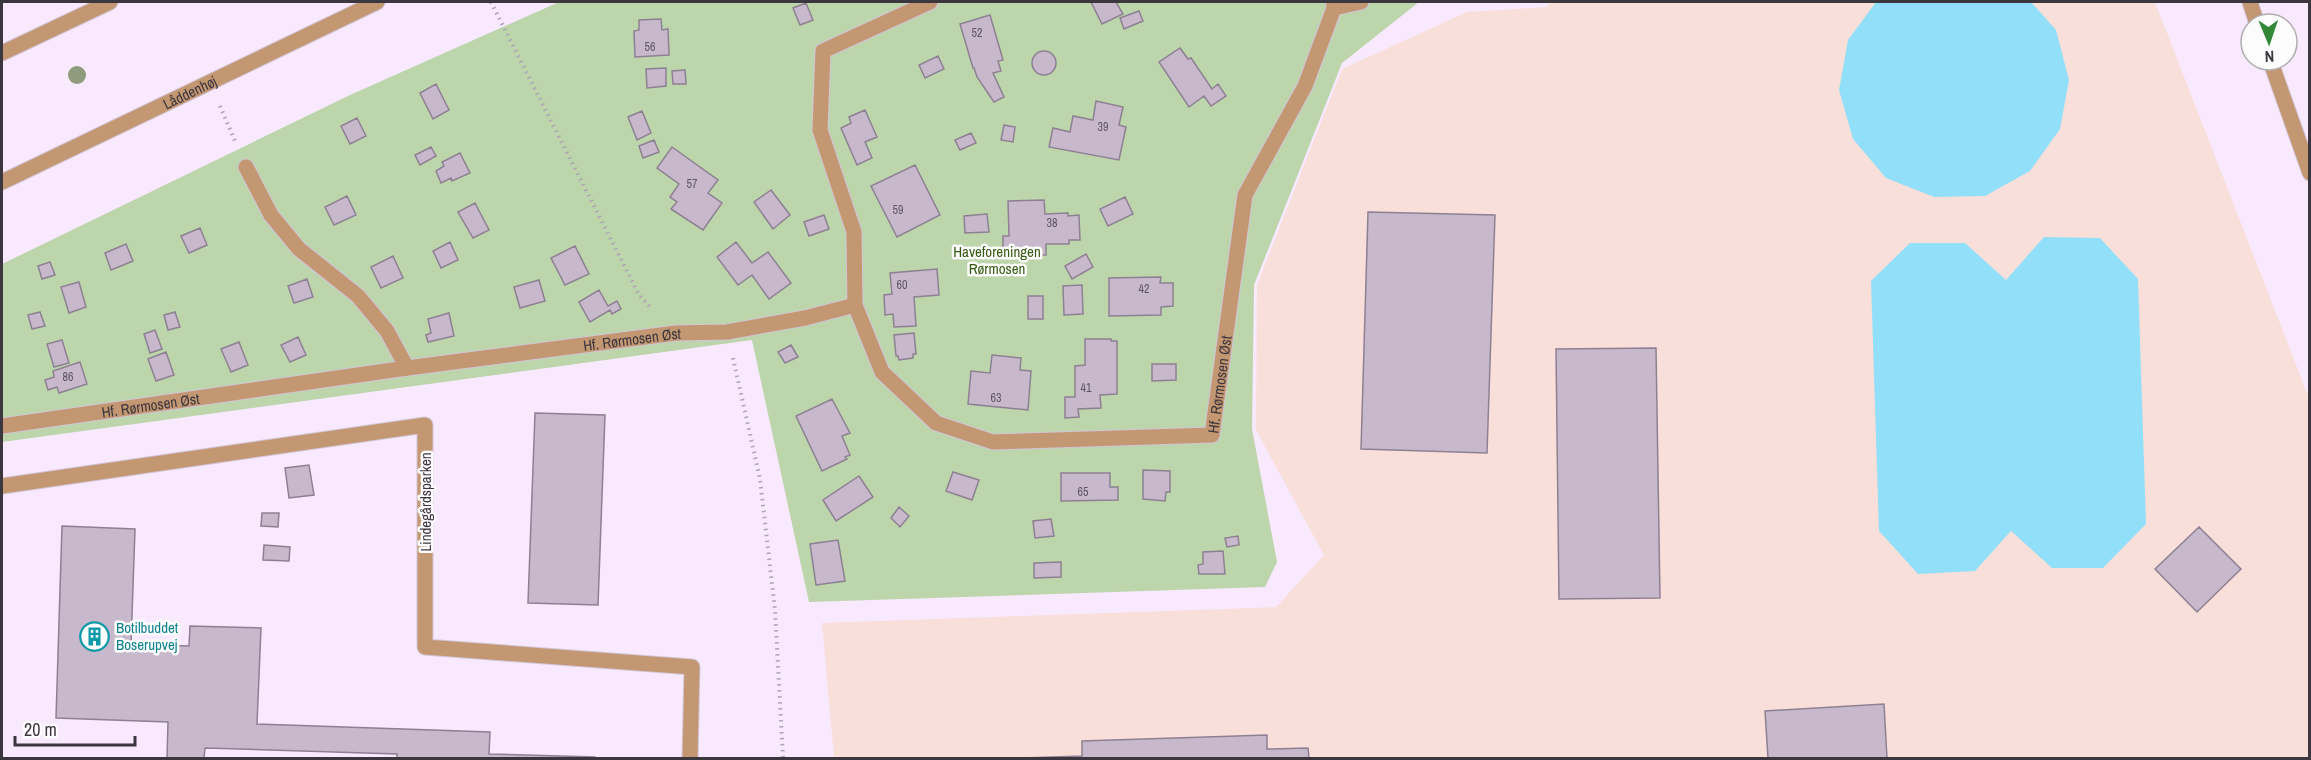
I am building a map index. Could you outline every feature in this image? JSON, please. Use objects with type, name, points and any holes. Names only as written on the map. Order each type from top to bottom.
[{"type":"street","points":[[2,52],[110,2]]},
{"type":"street","name":"Låddenhøj","points":[[2,182],[377,2]]},
{"type":"street","name":"Hf. Rørmosen Øst","points":[[930,2],[823,51],[820,130],[854,232],[855,305],[882,372],[936,423],[993,442],[1212,435],[1245,195],[1305,86],[1334,5]]},
{"type":"street","points":[[1334,5],[1361,2]]},
{"type":"street","points":[[2274,72],[2310,173]]},
{"type":"street","points":[[246,167],[272,214],[299,249],[358,296],[387,331],[407,368]]},
{"type":"street","name":"Hf. Rørmosen Øst","points":[[2,426],[407,368],[676,333],[727,332],[805,318],[855,305]]},
{"type":"street","name":"Lindegårdsparken","points":[[2,486],[425,425],[425,647],[692,667],[690,759]]},
{"type":"path","points":[[491,2],[639,295],[676,333]]},
{"type":"path","points":[[210,82],[246,167]]},
{"type":"path","points":[[727,332],[760,479],[775,610],[783,759]]},
{"type":"shaded area","points":[[1550,2],[2155,2],[2309,398],[2309,758],[834,758],[822,623],[1276,607],[1324,555],[1256,430],[1257,285],[1342,69],[1467,12],[1547,7]]},
{"type":"green space","name":"Haveforeningen Rørmosen","points":[[559,2],[1419,2],[1342,63],[1254,285],[1252,429],[1277,562],[1265,587],[809,602],[752,340],[2,442],[2,264],[350,95]]},
{"type":"water","points":[[1876,2],[2031,2],[2056,30],[2069,80],[2060,129],[2030,171],[1985,196],[1934,197],[1886,178],[1853,139],[1839,90],[1848,40]]},
{"type":"water","points":[[2044,237],[2100,238],[2138,279],[2146,524],[2103,568],[2052,568],[2011,531],[1975,571],[1918,574],[1879,531],[1871,281],[1910,243],[1965,243],[2006,280]]},
{"type":"building","points":[[1091,2],[1116,2],[1123,14],[1102,24]]},
{"type":"building","points":[[806,3],[813,20],[800,25],[793,8]]},
{"type":"building","points":[[1139,11],[1143,21],[1124,29],[1120,18]]},
{"type":"building","points":[[990,15],[1003,60],[998,61],[1001,71],[993,73],[1004,97],[994,102],[973,68],[960,24]]},
{"type":"building","points":[[661,19],[662,30],[668,29],[669,55],[635,57],[634,31],[639,30],[639,20]]},
{"type":"building","points":[[1180,48],[1188,59],[1191,58],[1212,89],[1218,84],[1226,96],[1211,106],[1204,96],[1189,107],[1159,62]]},
{"type":"building","points":[[1044,51],[1052,55],[1056,63],[1052,71],[1044,75],[1036,71],[1032,63],[1036,55]]},
{"type":"building","points":[[938,56],[944,69],[925,78],[919,65]]},
{"type":"building","points":[[666,68],[666,86],[647,88],[646,69]]},
{"type":"building","points":[[685,70],[686,84],[673,84],[672,71]]},
{"type":"building","points":[[436,84],[449,110],[433,119],[420,93]]},
{"type":"building","points":[[1096,101],[1123,107],[1119,125],[1126,127],[1119,160],[1049,147],[1053,128],[1070,132],[1073,116],[1093,120]]},
{"type":"building","points":[[865,110],[877,137],[865,142],[872,158],[857,165],[841,128],[851,123],[849,117]]},
{"type":"building","points":[[642,111],[651,133],[637,140],[628,117]]},
{"type":"building","points":[[357,118],[366,136],[350,144],[341,126]]},
{"type":"building","points":[[1004,125],[1015,127],[1013,142],[1001,140]]},
{"type":"building","points":[[971,133],[976,143],[960,150],[955,140]]},
{"type":"building","points":[[654,140],[659,152],[643,158],[639,146]]},
{"type":"building","points":[[431,147],[436,156],[420,165],[415,155]]},
{"type":"building","points":[[672,147],[718,180],[708,193],[722,203],[703,230],[671,209],[677,202],[670,197],[679,184],[657,168]]},
{"type":"building","points":[[460,153],[470,173],[441,183],[436,171],[444,166],[442,162]]},
{"type":"building","points":[[915,165],[940,215],[897,237],[871,186]]},
{"type":"building","points":[[771,190],[790,215],[773,229],[754,202]]},
{"type":"building","points":[[347,196],[356,215],[334,225],[325,207]]},
{"type":"building","points":[[1125,197],[1133,214],[1108,226],[1100,209]]},
{"type":"building","points":[[1044,200],[1045,214],[1079,215],[1080,240],[1069,240],[1069,244],[1046,244],[1046,255],[1003,254],[1003,236],[1009,236],[1008,201]]},
{"type":"building","points":[[475,203],[489,230],[473,238],[458,212]]},
{"type":"building","points":[[1368,212],[1495,215],[1487,453],[1361,449]]},
{"type":"building","points":[[987,214],[989,232],[965,233],[964,216]]},
{"type":"building","points":[[824,215],[829,229],[809,236],[804,222]]},
{"type":"building","points":[[200,228],[207,245],[189,253],[181,236]]},
{"type":"building","points":[[450,242],[458,260],[441,268],[433,251]]},
{"type":"building","points":[[736,242],[752,263],[768,252],[791,283],[769,299],[752,275],[738,285],[717,257]]},
{"type":"building","points":[[126,244],[133,261],[111,270],[105,253]]},
{"type":"building","points":[[575,246],[589,274],[565,285],[551,258]]},
{"type":"building","points":[[1086,254],[1093,267],[1072,279],[1065,266]]},
{"type":"building","points":[[393,256],[403,278],[381,288],[371,267]]},
{"type":"building","points":[[50,262],[55,275],[42,279],[38,266]]},
{"type":"building","points":[[937,269],[939,295],[914,297],[916,326],[894,327],[893,314],[885,315],[884,295],[892,294],[890,273]]},
{"type":"building","points":[[1161,277],[1160,283],[1173,283],[1173,306],[1161,307],[1161,315],[1109,316],[1109,278]]},
{"type":"building","points":[[307,279],[313,297],[294,303],[288,286]]},
{"type":"building","points":[[539,280],[545,301],[520,308],[514,287]]},
{"type":"building","points":[[79,282],[86,307],[69,313],[61,287]]},
{"type":"building","points":[[1082,285],[1083,314],[1064,315],[1063,286]]},
{"type":"building","points":[[599,290],[608,306],[617,301],[621,309],[612,314],[610,310],[590,322],[579,302]]},
{"type":"building","points":[[1028,296],[1043,296],[1043,319],[1028,319]]},
{"type":"building","points":[[40,312],[45,326],[32,329],[28,315]]},
{"type":"building","points":[[175,312],[180,327],[168,330],[164,315]]},
{"type":"building","points":[[449,313],[454,336],[428,342],[426,335],[431,333],[428,319]]},
{"type":"building","points":[[155,330],[162,349],[150,353],[144,334]]},
{"type":"building","points":[[914,333],[916,354],[913,354],[913,358],[899,360],[896,356],[894,335]]},
{"type":"building","points":[[298,337],[306,355],[290,362],[281,345]]},
{"type":"building","points":[[1085,339],[1117,341],[1117,394],[1100,395],[1101,408],[1078,409],[1079,417],[1065,418],[1065,397],[1075,397],[1075,366],[1085,365]]},
{"type":"building","points":[[62,340],[69,363],[54,367],[47,344]]},
{"type":"building","points":[[239,342],[248,365],[231,372],[221,349]]},
{"type":"building","points":[[791,345],[798,357],[785,363],[778,352]]},
{"type":"building","points":[[1656,348],[1660,598],[1559,599],[1556,349]]},
{"type":"building","points":[[166,352],[174,375],[156,381],[148,359]]},
{"type":"building","points":[[992,355],[1021,358],[1020,370],[1031,371],[1028,410],[968,404],[971,371],[990,373]]},
{"type":"building","points":[[80,362],[87,384],[59,393],[57,387],[48,390],[45,380],[54,377],[53,371]]},
{"type":"building","points":[[1152,364],[1176,364],[1176,380],[1152,381]]},
{"type":"building","points":[[832,399],[850,433],[842,436],[850,455],[845,457],[847,459],[822,471],[796,416]]},
{"type":"building","points":[[535,413],[605,415],[598,605],[528,603]]},
{"type":"building","points":[[309,465],[314,495],[289,498],[285,468]]},
{"type":"building","points":[[1143,470],[1170,471],[1170,492],[1166,492],[1165,501],[1143,499]]},
{"type":"building","points":[[953,472],[979,480],[972,500],[946,491]]},
{"type":"building","points":[[1061,473],[1110,473],[1110,487],[1118,487],[1118,500],[1061,501]]},
{"type":"building","points":[[859,476],[873,497],[836,521],[823,500]]},
{"type":"building","points":[[899,507],[909,516],[900,527],[891,518]]},
{"type":"building","points":[[262,513],[279,513],[278,527],[261,526]]},
{"type":"building","points":[[1051,519],[1054,536],[1035,538],[1033,521]]},
{"type":"building","name":"Botilbuddet Boserupvej","points":[[62,526],[135,529],[131,644],[189,646],[190,626],[261,628],[257,724],[490,732],[489,754],[595,758],[397,758],[397,754],[205,748],[204,758],[167,758],[168,722],[56,718]]},
{"type":"building","points":[[2199,527],[2241,569],[2197,612],[2155,569]]},
{"type":"building","points":[[1238,536],[1239,545],[1227,547],[1225,538]]},
{"type":"building","points":[[838,540],[845,581],[816,585],[810,544]]},
{"type":"building","points":[[264,545],[290,547],[289,561],[263,560]]},
{"type":"building","points":[[1223,551],[1225,574],[1199,574],[1198,565],[1203,564],[1203,552]]},
{"type":"building","points":[[1061,562],[1061,577],[1034,578],[1034,563]]},
{"type":"building","points":[[1884,704],[1887,758],[1768,758],[1765,711]]},
{"type":"building","points":[[1267,735],[1267,749],[1308,748],[1309,758],[1022,758],[1082,756],[1082,741]]},
{"type":"place","name":"Botilbuddet Boserupvej","points":[[95,636]]}]
